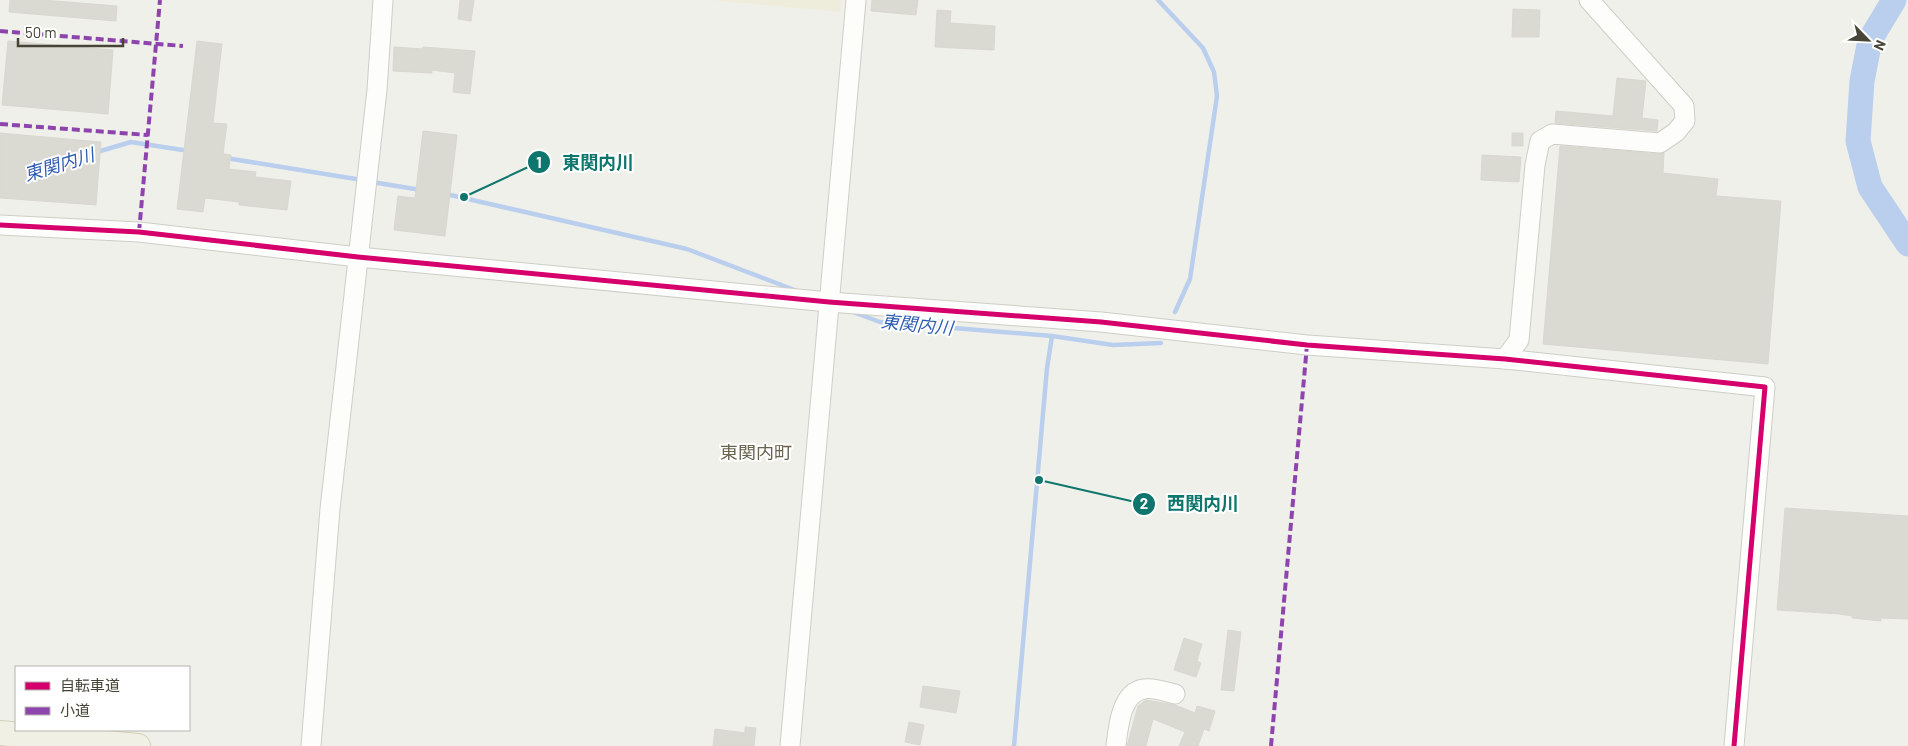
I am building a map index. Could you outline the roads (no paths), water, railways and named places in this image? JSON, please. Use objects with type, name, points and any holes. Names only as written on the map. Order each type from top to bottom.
[{"type":"main road","points":[[0,733],[138,746]]},
{"type":"street","points":[[311,746],[330,509],[377,90],[383,0]]},
{"type":"street","points":[[790,746],[856,0]]},
{"type":"street","points":[[1505,359],[1520,340],[1535,165],[1540,141],[1552,134],[1660,143],[1676,132],[1685,121],[1684,106],[1589,0]]},
{"type":"street","points":[[0,224],[139,232],[358,257],[829,302],[1101,322],[1307,345],[1505,359],[1765,387],[1734,746]]},
{"type":"street","points":[[1116,746],[1126,702],[1135,691],[1145,688],[1175,694]]},
{"type":"waterway","points":[[1158,0],[1203,48],[1214,72],[1217,96],[1190,279],[1175,312]]},
{"type":"waterway","points":[[1894,0],[1870,40],[1862,81],[1858,141],[1870,187],[1908,244]]},
{"type":"waterway","name":"東関内川","points":[[97,152],[131,142],[189,151]]},
{"type":"waterway","name":"東関内川","points":[[226,158],[362,180]]},
{"type":"waterway","name":"東関内川","points":[[372,182],[421,190]]},
{"type":"waterway","name":"東関内川","points":[[446,194],[687,249],[797,291]]},
{"type":"waterway","name":"東関内川","points":[[853,312],[880,322],[1052,336],[1113,345],[1161,343]]},
{"type":"waterway","points":[[1014,746],[1047,368],[1052,336]]},
{"type":"place","name":"東関内川","points":[[464,197]]},
{"type":"place","name":"西関内川","points":[[1039,480]]},
{"type":"district","name":"東関内町","points":[[756,452]]}]
